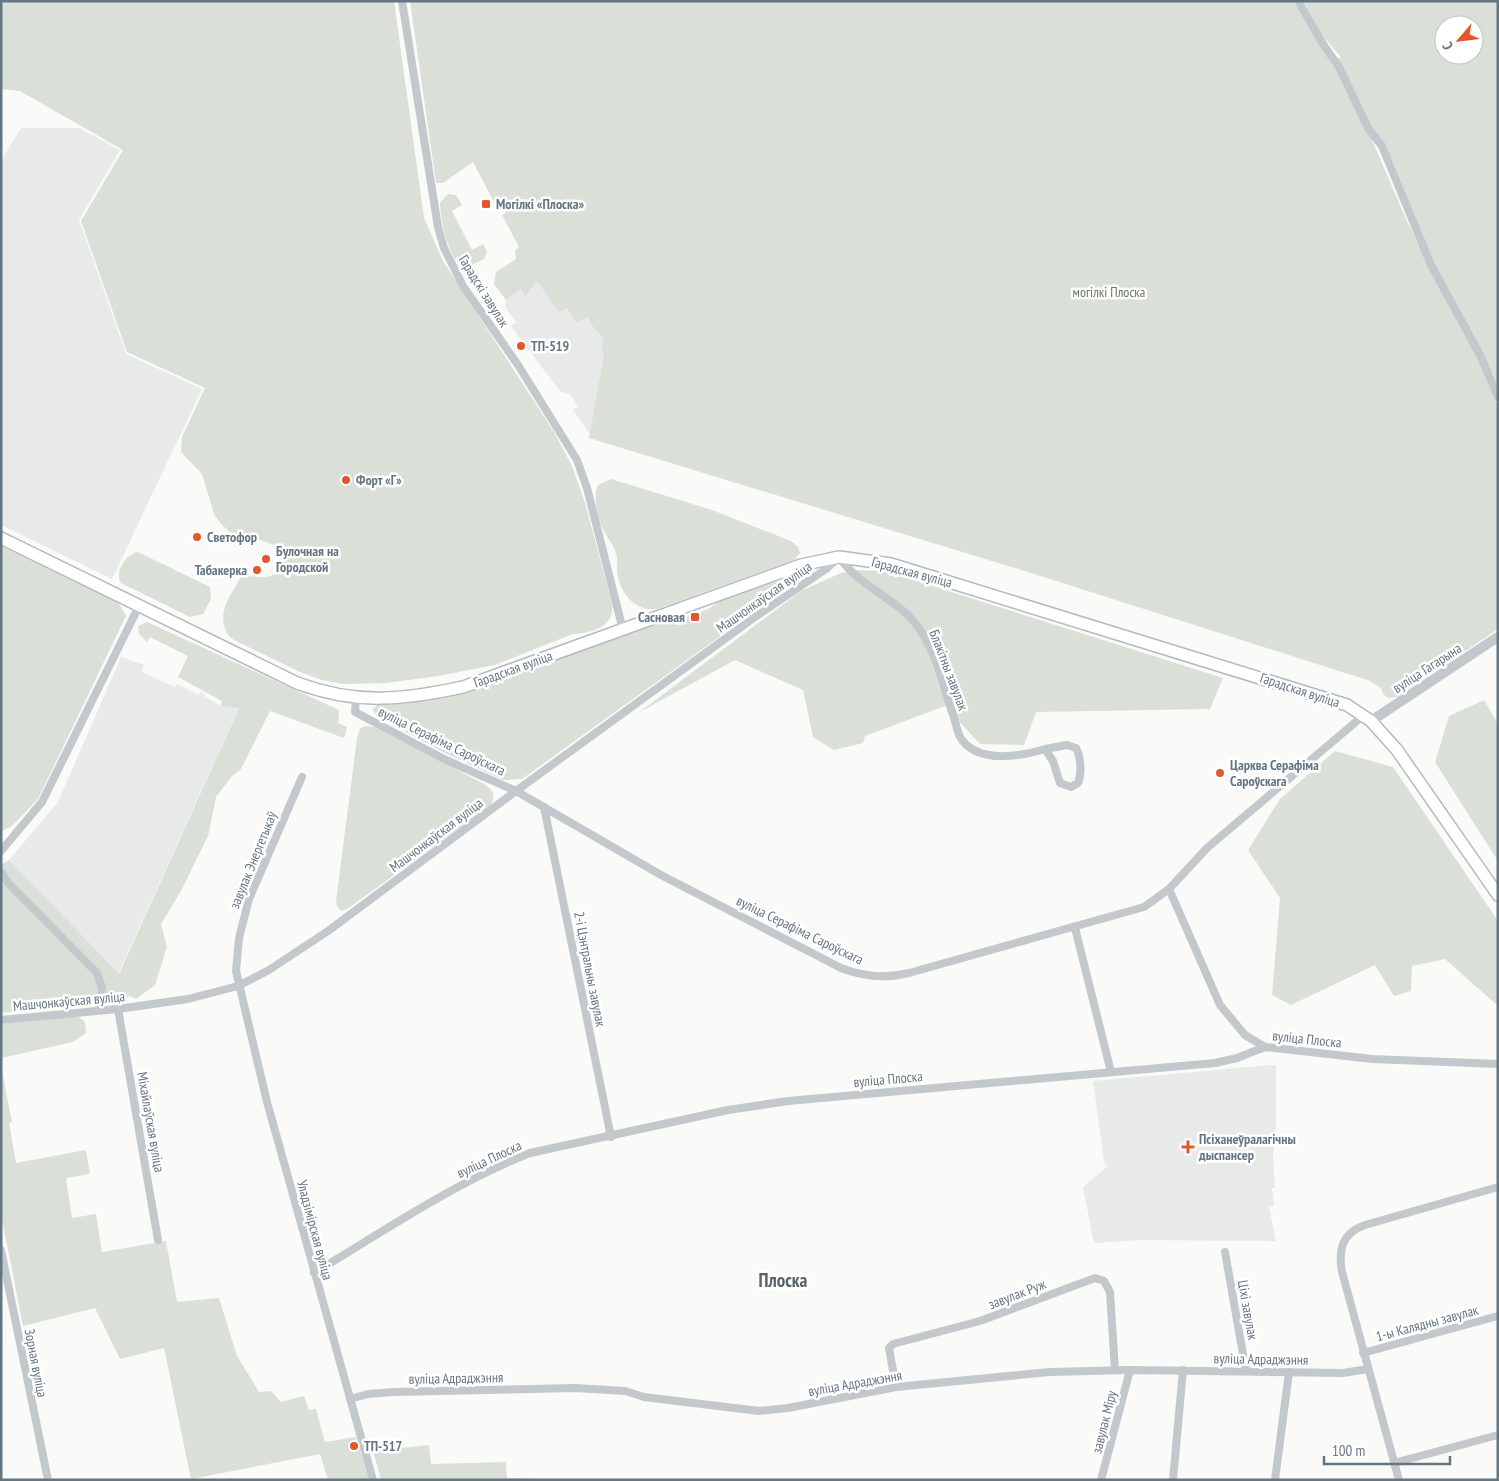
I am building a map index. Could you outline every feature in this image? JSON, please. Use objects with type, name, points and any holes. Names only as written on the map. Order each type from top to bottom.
[{"type":"main road","name":"Гарадская вуліца","points":[[1,538],[297,684],[325,694],[356,698],[407,697],[463,687],[781,571],[839,557],[891,564],[1347,705],[1367,718],[1397,750],[1498,895]]},
{"type":"street","name":"Гарадскі завулак","points":[[402,1],[436,219],[444,248],[463,286],[521,370],[577,460],[587,488],[623,630]]},
{"type":"street","points":[[1298,1],[1323,44],[1339,66],[1368,128],[1382,146],[1431,265],[1480,355],[1498,397]]},
{"type":"street","name":"Блакітны завулак","points":[[839,557],[858,578],[895,604],[917,626],[932,654],[962,740],[981,752],[1001,756],[1022,755],[1045,749],[1067,745],[1076,748],[1079,756],[1081,776],[1078,783],[1067,787],[1060,783],[1052,761],[1045,749]]},
{"type":"street","name":"Машчонкаўская вуліца","points":[[1,1020],[118,1009],[188,999],[238,986],[287,960],[755,617],[826,569],[839,557]]},
{"type":"street","points":[[1,851],[42,802],[139,606]]},
{"type":"street","name":"вуліца Гагарына","points":[[1367,718],[1498,637]]},
{"type":"street","name":"вуліца Серафіма Сароўскага","points":[[356,698],[355,712],[446,760],[516,791],[670,879],[841,968],[874,977],[898,976],[1075,928],[1144,907],[1169,889],[1207,848],[1367,718]]},
{"type":"street","name":"завулак Энергетыкаў","points":[[238,986],[236,956],[249,899],[302,777]]},
{"type":"street","name":"2-і Цэнтральны завулак","points":[[544,807],[610,1137]]},
{"type":"street","points":[[1,872],[8,883],[97,974],[102,988],[99,1010]]},
{"type":"street","points":[[1169,889],[1220,1005],[1245,1035],[1265,1046]]},
{"type":"street","points":[[1075,928],[1111,1072]]},
{"type":"street","name":"Уладзімірская вуліца","points":[[238,986],[314,1273],[373,1480]]},
{"type":"street","name":"Міхайлаўская вуліца","points":[[118,1009],[158,1240]]},
{"type":"street","name":"вуліца Плоска","points":[[314,1273],[455,1189],[530,1153],[728,1110],[788,1101],[1220,1062],[1242,1056],[1265,1046],[1372,1060],[1498,1064]]},
{"type":"street","points":[[1399,1480],[1341,1264],[1341,1246],[1344,1239],[1350,1233],[1365,1225],[1498,1187]]},
{"type":"street","name":"Зорная вуліца","points":[[1,1250],[48,1480]]},
{"type":"street","name":"Ціхі завулак","points":[[1225,1252],[1246,1372]]},
{"type":"street","name":"завулак Руж","points":[[896,1387],[889,1348],[893,1344],[980,1321],[1095,1278],[1104,1281],[1110,1292],[1115,1370]]},
{"type":"street","name":"1-ы Калядны завулак","points":[[1364,1353],[1498,1316]]},
{"type":"street","name":"вуліца Адраджэння","points":[[350,1400],[368,1394],[394,1392],[575,1388],[625,1391],[644,1397],[759,1411],[788,1408],[896,1387],[1040,1372],[1183,1370],[1343,1373],[1368,1369]]},
{"type":"street","name":"завулак Міру","points":[[1101,1480],[1130,1370]]},
{"type":"street","points":[[1173,1480],[1183,1370]]},
{"type":"street","points":[[1275,1480],[1289,1372]]},
{"type":"street","points":[[1394,1462],[1498,1435]]},
{"type":"shaded area","points":[[21,128],[79,128],[120,150],[79,220],[126,354],[202,389],[112,579],[1,525],[1,161]]},
{"type":"shaded area","points":[[537,280],[547,295],[567,308],[588,317],[592,326],[604,339],[601,351],[604,354],[590,434],[573,410],[578,406],[570,394],[561,392],[511,326],[516,322],[505,307],[506,300],[521,289],[525,295]]},
{"type":"shaded area","points":[[121,657],[144,665],[142,672],[175,687],[177,684],[199,695],[200,692],[205,694],[204,697],[221,706],[239,707],[118,974],[9,860],[58,802]]},
{"type":"shaded area","name":"Псіханеўралагічны дыспансер","points":[[1276,1065],[1276,1127],[1273,1154],[1275,1188],[1272,1188],[1274,1206],[1269,1207],[1276,1241],[1139,1240],[1094,1243],[1083,1187],[1108,1166],[1104,1162],[1093,1081]]},
{"type":"green space","points":[[1,1],[394,1],[424,218],[443,261],[554,432],[572,466],[585,503],[612,603],[610,618],[606,623],[595,630],[573,634],[495,665],[438,676],[386,683],[343,684],[322,680],[300,672],[234,640],[228,635],[224,627],[224,612],[229,597],[242,575],[272,576],[284,561],[277,546],[260,540],[239,540],[221,524],[214,514],[202,474],[181,452],[182,437],[205,388],[127,352],[81,221],[123,150],[20,91],[1,89]]},
{"type":"green space","name":"могілкі Плоска","points":[[410,1],[1293,1],[1331,62],[1341,57],[1322,35],[1303,1],[1498,1],[1498,386],[1440,277],[1381,137],[1372,140],[1406,219],[1444,297],[1475,352],[1498,407],[1498,629],[1397,697],[1388,698],[1383,694],[1381,688],[1368,680],[1028,572],[589,438],[604,354],[601,351],[604,339],[592,326],[588,317],[576,322],[567,308],[559,312],[537,281],[525,296],[521,289],[506,300],[494,284],[496,272],[516,259],[515,250],[519,247],[502,215],[506,213],[502,205],[497,208],[473,162],[443,183],[436,183]]},
{"type":"green space","points":[[448,194],[456,195],[462,205],[452,211],[472,250],[483,244],[487,251],[484,259],[465,268],[454,258],[446,239],[440,203]]},
{"type":"green space","points":[[611,479],[712,510],[791,541],[798,547],[800,553],[794,560],[657,609],[642,607],[630,600],[621,587],[617,572],[615,550],[602,528],[598,516],[596,490],[598,485]]},
{"type":"green space","points":[[1,546],[114,600],[120,605],[126,616],[38,799],[11,827],[1,831]]},
{"type":"green space","points":[[138,552],[210,587],[211,599],[203,614],[190,617],[121,583],[119,574],[122,564],[129,556]]},
{"type":"green space","points":[[857,570],[882,571],[898,575],[1223,678],[1210,709],[1036,712],[1024,745],[980,744],[945,706],[865,736],[863,743],[834,750],[813,737],[803,690],[735,660],[638,713],[801,591],[841,573]]},
{"type":"green space","points":[[776,582],[781,588],[777,595],[522,779],[503,780],[441,751],[378,717],[372,709],[381,703],[462,692],[669,617],[686,617],[708,609],[724,598]]},
{"type":"green space","points":[[147,622],[339,710],[338,723],[347,727],[344,738],[270,711],[241,769],[232,776],[216,797],[208,836],[181,891],[161,924],[167,947],[155,985],[136,999],[128,995],[129,997],[1,1013],[1,865],[9,860],[119,974],[239,708],[221,706],[222,701],[178,677],[188,656],[150,637],[147,642],[139,634],[138,626]]},
{"type":"green space","points":[[1484,700],[1498,724],[1498,861],[1435,762],[1449,716]]},
{"type":"green space","points":[[364,726],[375,727],[484,784],[492,791],[494,796],[490,806],[342,911],[338,908],[336,902],[357,738],[360,729]]},
{"type":"green space","points":[[1335,751],[1393,767],[1498,921],[1498,1006],[1445,959],[1412,966],[1411,991],[1394,996],[1375,965],[1291,1005],[1272,995],[1280,898],[1248,850],[1280,799]]},
{"type":"green space","points":[[78,1016],[85,1022],[86,1033],[73,1042],[1,1058],[1,1024]]},
{"type":"green space","points":[[1,1066],[12,1122],[9,1123],[16,1163],[86,1150],[90,1174],[66,1178],[72,1218],[96,1214],[102,1252],[166,1241],[177,1302],[219,1298],[237,1356],[259,1392],[271,1391],[281,1402],[304,1396],[309,1410],[316,1409],[325,1442],[356,1437],[369,1480],[328,1480],[320,1454],[191,1479],[164,1348],[120,1359],[95,1308],[23,1326],[1,1214]]},
{"type":"green space","points":[[429,1445],[431,1464],[506,1462],[507,1478],[564,1480],[381,1480],[373,1451]]},
{"type":"place","name":"Могілкі «Плоска»","points":[[486,204]]},
{"type":"place","name":"ТП-519","points":[[521,346]]},
{"type":"place","name":"Форт «Г»","points":[[346,480]]},
{"type":"place","name":"Светофор","points":[[197,537]]},
{"type":"place","name":"Булочная на Городской","points":[[266,559]]},
{"type":"place","name":"Табакерка","points":[[257,570]]},
{"type":"place","name":"Сасновая","points":[[695,617]]},
{"type":"place","name":"Царква Серафіма Сароўскага","points":[[1220,773]]},
{"type":"place","name":"Псіханеўралагічны дыспансер","points":[[1188,1147]]},
{"type":"place","name":"ТП-517","points":[[354,1446]]},
{"type":"district","name":"Плоска","points":[[783,1280]]}]
